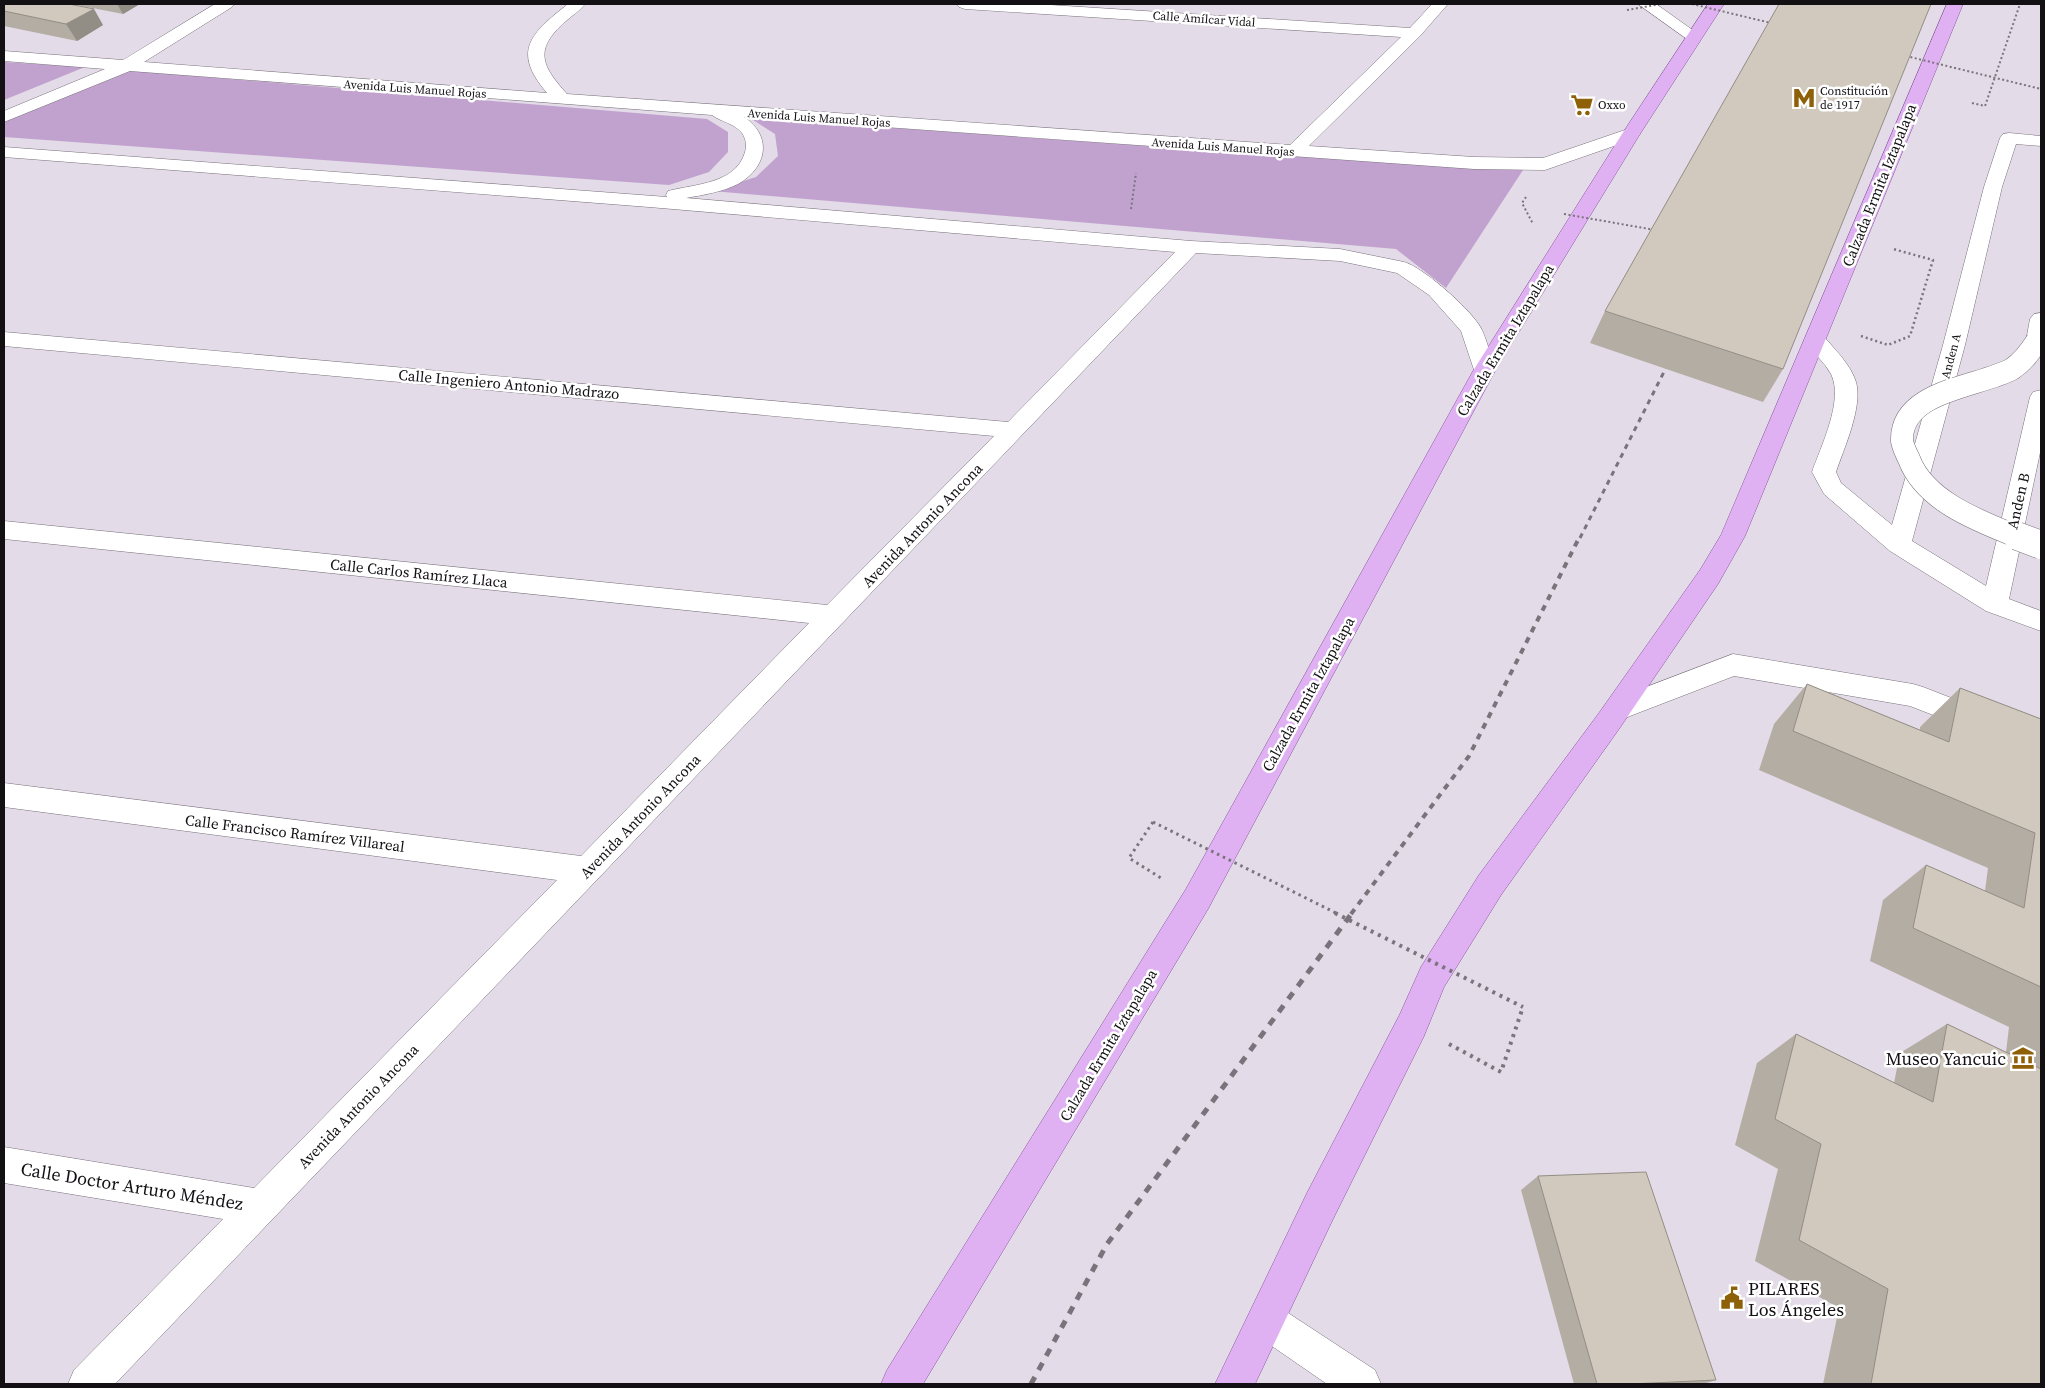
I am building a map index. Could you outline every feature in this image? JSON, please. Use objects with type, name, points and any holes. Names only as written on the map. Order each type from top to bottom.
[{"type":"main road","name":"Calzada Ermita Iztapalapa","points":[[901,1384],[1196,899],[1484,371],[1631,134],[1693,36],[1716,4]]},
{"type":"main road","name":"Calzada Ermita Iztapalapa","points":[[1235,1384],[1320,1206],[1412,1025],[1432,978],[1490,885],[1617,710],[1708,578],[1733,536],[1955,4]]},
{"type":"street","points":[[4,117],[124,67],[226,4]]},
{"type":"street","points":[[562,100],[539,71],[534,56],[539,40],[557,20],[577,4]]},
{"type":"street","name":"Calle Amílcar Vidal","points":[[964,4],[1414,33]]},
{"type":"street","points":[[1294,151],[1414,33],[1440,4]]},
{"type":"street","points":[[1646,4],[1693,36]]},
{"type":"street","name":"Avenida Luis Manuel Rojas","points":[[4,56],[124,67],[562,100],[1474,163],[1545,164],[1631,134]]},
{"type":"street","points":[[649,201],[710,188],[727,181],[740,174],[754,154],[756,144],[748,128],[729,116],[694,109]]},
{"type":"street","name":"Anden A","points":[[1899,545],[1954,345],[1993,187],[2009,138],[2041,141]]},
{"type":"street","points":[[4,152],[649,201],[1126,242],[1340,255],[1404,268],[1436,292],[1471,329],[1484,371]]},
{"type":"street","name":"Avenida Antonio Ancona","points":[[88,1384],[1192,247]]},
{"type":"street","points":[[2041,319],[2037,341],[2027,357],[2006,372],[1928,399],[1908,414],[1901,431],[1903,452],[1918,478],[1959,509],[1998,530],[2041,545]]},
{"type":"street","name":"Calle Ingeniero Antonio Madrazo","points":[[4,339],[1014,430]]},
{"type":"street","points":[[1815,340],[1840,372],[1846,385],[1844,411],[1824,472],[1832,488],[1899,545],[1995,604],[2041,622]]},
{"type":"street","name":"Anden B","points":[[1995,604],[2041,397]]},
{"type":"street","name":"Calle Carlos Ramírez Llaca","points":[[4,530],[834,616]]},
{"type":"street","points":[[1617,710],[1734,666],[1914,695],[2041,745]]},
{"type":"street","name":"Calle Francisco Ramírez Villareal","points":[[4,795],[587,870]]},
{"type":"street","name":"Calle Doctor Arturo Méndez","points":[[4,1165],[260,1207]]},
{"type":"street","points":[[1266,1320],[1361,1384]]},
{"type":"path","points":[[1626,10],[1660,4]]},
{"type":"path","points":[[1692,4],[1770,23]]},
{"type":"path","points":[[1972,103],[1985,106],[2020,4]]},
{"type":"path","points":[[1903,56],[2041,89]]},
{"type":"path","points":[[1126,242],[1141,141]]},
{"type":"path","points":[[1564,214],[1663,232]]},
{"type":"path","points":[[1857,239],[1933,260],[1910,336],[1888,345]]},
{"type":"path","points":[[1129,858],[1152,822],[1523,1007],[1501,1072],[1412,1025]]},
{"type":"shaded area","points":[[4,62],[85,67],[4,100]]},
{"type":"shaded area","points":[[122,70],[707,119],[728,132],[728,152],[709,172],[669,185],[4,137],[4,118]]},
{"type":"shaded area","points":[[750,118],[1449,167],[1523,170],[1446,288],[1396,249],[712,191],[756,177],[778,156],[775,134]]},
{"type":"building","points":[[4,4],[69,4],[94,9],[66,24],[4,11]]},
{"type":"building","points":[[1779,4],[1931,4],[1783,369],[1605,311]]},
{"type":"building","points":[[1807,684],[1949,742],[1960,688],[2041,719],[2041,987],[1913,928],[1926,865],[2024,908],[2035,833],[1793,731]]},
{"type":"building","points":[[1947,1024],[2041,1069],[2041,1384],[1871,1384],[1888,1289],[1799,1240],[1821,1144],[1775,1119],[1796,1034],[1933,1102]]},
{"type":"building","points":[[1646,1172],[1716,1380],[1597,1384],[1538,1176]]},
{"type":"railway","points":[[1580,538],[1672,356]]},
{"type":"railway","points":[[1351,914],[1469,756],[1580,536]]},
{"type":"railway","points":[[1031,1384],[1107,1244],[1352,913]]},
{"type":"place","name":"Constitución de 1917","points":[[1804,98]]},
{"type":"place","name":"Oxxo","points":[[1582,105]]},
{"type":"place","name":"Museo Yancuic","points":[[2023,1058]]},
{"type":"place","name":"PILARES Los Ángeles","points":[[1732,1298]]}]
